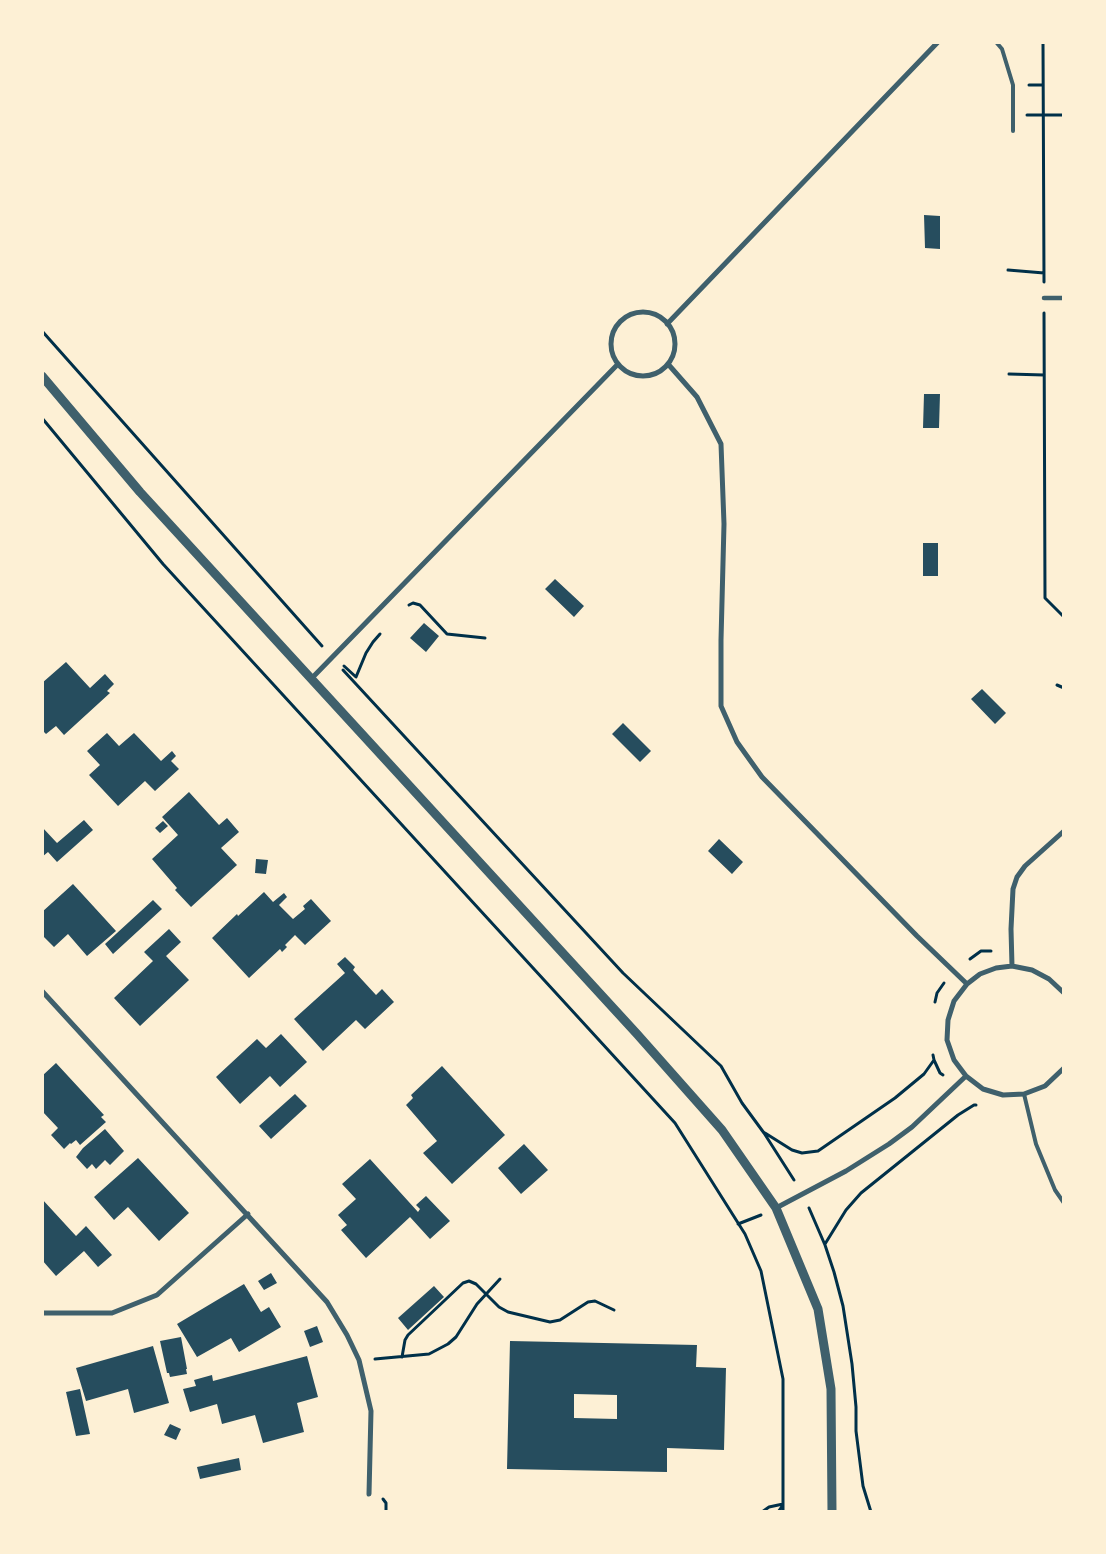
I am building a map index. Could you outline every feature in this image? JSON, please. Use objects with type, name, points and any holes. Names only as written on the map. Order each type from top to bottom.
[{"type":"street","points":[[667,324],[938,42]]},
{"type":"street","points":[[1044,298],[1064,298]]},
{"type":"street","points":[[648,312],[658,316],[673,333],[675,344],[673,355],[668,364],[661,371],[643,377],[625,371],[612,355],[610,344],[615,328],[626,316],[648,312]]},
{"type":"street","points":[[310,679],[618,364]]},
{"type":"street","points":[[668,364],[697,397],[721,444],[724,524],[721,706],[737,742],[762,776],[917,936],[967,984]]},
{"type":"street","points":[[42,376],[140,492],[659,1058],[722,1130],[776,1208],[818,1309],[831,1389],[832,1512]]},
{"type":"street","points":[[1012,966],[1013,889],[1017,877],[1025,866],[1064,831]]},
{"type":"street","points":[[1064,993],[1049,979],[1032,970],[1012,966],[996,968],[980,974],[967,984],[954,1000],[948,1020],[947,1040],[954,1060],[966,1076],[983,1089],[1003,1095],[1024,1094],[1045,1086],[1064,1068]]},
{"type":"street","points":[[42,991],[327,1302],[347,1335],[359,1360],[371,1410],[369,1494]]},
{"type":"street","points":[[776,1208],[846,1171],[889,1144],[912,1127],[966,1076]]},
{"type":"street","points":[[42,1314],[112,1313],[157,1295],[248,1214]]},
{"type":"lane","points":[[996,42],[1002,49],[1013,85],[1013,131]]},
{"type":"lane","points":[[1024,1094],[1036,1144],[1055,1190],[1064,1203]]},
{"type":"path","points":[[1043,42],[1045,598],[1064,617]]},
{"type":"path","points":[[1013,116],[1064,115]]},
{"type":"path","points":[[1008,270],[1044,273]]},
{"type":"path","points":[[42,330],[332,656],[356,677]]},
{"type":"path","points":[[1010,374],[1044,375]]},
{"type":"path","points":[[42,418],[163,564],[675,1123],[745,1234],[761,1271],[783,1379],[783,1512]]},
{"type":"path","points":[[408,605],[413,603],[420,605],[447,634],[485,638]]},
{"type":"path","points":[[385,629],[366,653],[354,682],[623,973],[721,1066],[742,1103],[764,1133],[802,1194]]},
{"type":"path","points":[[1057,685],[1064,688]]},
{"type":"path","points":[[764,1133],[797,1152],[818,1151],[895,1098],[924,1074],[934,1060]]},
{"type":"path","points":[[825,1245],[846,1210],[861,1193],[958,1115],[974,1105]]},
{"type":"path","points":[[359,1360],[429,1354],[448,1344],[456,1337],[470,1313],[500,1279]]},
{"type":"path","points":[[402,1357],[402,1348],[408,1335],[463,1283],[469,1281],[499,1308],[550,1322],[560,1320],[588,1302],[595,1301],[614,1310]]},
{"type":"path","points":[[868,1499],[870,1510]]},
{"type":"path","points":[[762,1512],[769,1507],[783,1504]]},
{"type":"path","points":[[778,1512],[783,1504]]},
{"type":"building","points":[[924,215],[940,216],[940,249],[925,248]]},
{"type":"building","points":[[924,394],[940,394],[939,428],[923,428]]},
{"type":"building","points":[[923,543],[938,543],[938,576],[923,576]]},
{"type":"building","points":[[555,579],[584,606],[574,617],[545,589]]},
{"type":"building","points":[[424,623],[439,636],[426,652],[410,638]]},
{"type":"building","points":[[66,662],[90,688],[105,674],[114,684],[107,691],[110,693],[64,735],[56,726],[46,734],[42,730],[42,683]]},
{"type":"building","points":[[982,689],[1006,713],[995,724],[971,699]]},
{"type":"building","points":[[623,723],[651,751],[640,762],[612,734]]},
{"type":"building","points":[[107,733],[119,746],[134,733],[161,761],[172,751],[176,756],[171,761],[179,769],[155,791],[145,781],[118,806],[89,775],[100,765],[87,751]]},
{"type":"building","points":[[189,792],[219,825],[227,818],[239,832],[221,848],[237,865],[191,907],[175,890],[177,888],[152,859],[178,835],[162,817]]},
{"type":"building","points":[[84,820],[93,830],[57,862],[48,852],[42,857],[42,827],[57,843]]},
{"type":"building","points":[[163,821],[168,826],[160,833],[155,828]]},
{"type":"building","points":[[719,839],[743,862],[732,874],[708,851]]},
{"type":"building","points":[[256,859],[268,860],[266,874],[255,873]]},
{"type":"building","points":[[73,884],[116,931],[87,956],[68,934],[54,947],[42,935],[42,912]]},
{"type":"building","points":[[264,892],[273,902],[284,893],[287,897],[279,905],[293,919],[305,909],[303,906],[311,899],[331,921],[305,945],[295,935],[285,945],[287,947],[282,952],[280,949],[249,978],[212,938]]},
{"type":"building","points":[[153,900],[162,909],[113,954],[105,944]]},
{"type":"building","points":[[169,929],[181,942],[166,956],[189,980],[140,1026],[114,998],[153,961],[144,952]]},
{"type":"building","points":[[345,957],[355,967],[353,970],[376,995],[382,989],[394,1002],[365,1029],[356,1020],[323,1051],[294,1019],[345,973],[337,964]]},
{"type":"building","points":[[281,1034],[307,1062],[280,1087],[270,1076],[240,1104],[216,1077],[257,1039],[266,1048]]},
{"type":"building","points":[[56,1063],[104,1115],[101,1117],[106,1122],[80,1145],[76,1140],[64,1149],[51,1135],[58,1128],[42,1111],[42,1076]]},
{"type":"building","points":[[442,1066],[505,1135],[452,1184],[423,1153],[437,1141],[406,1105],[413,1098],[411,1095]]},
{"type":"building","points":[[295,1094],[307,1106],[271,1139],[259,1126]]},
{"type":"building","points":[[105,1129],[124,1151],[110,1165],[105,1160],[96,1169],[92,1164],[87,1169],[76,1157],[83,1148]]},
{"type":"building","points":[[524,1144],[548,1170],[521,1194],[498,1168]]},
{"type":"building","points":[[138,1158],[189,1213],[159,1241],[128,1207],[114,1220],[94,1197]]},
{"type":"building","points":[[370,1159],[418,1212],[420,1209],[416,1205],[426,1196],[450,1221],[430,1239],[410,1217],[366,1258],[341,1230],[347,1225],[338,1215],[356,1199],[342,1184]]},
{"type":"building","points":[[42,1199],[76,1236],[86,1226],[112,1255],[98,1267],[84,1251],[56,1276],[42,1260]]},
{"type":"building","points":[[271,1273],[277,1283],[264,1290],[258,1281]]},
{"type":"building","points":[[244,1284],[261,1312],[269,1307],[281,1327],[239,1352],[231,1338],[197,1357],[177,1324]]},
{"type":"building","points":[[434,1286],[444,1297],[408,1330],[398,1318]]},
{"type":"building","points":[[317,1326],[323,1342],[310,1347],[304,1331]]},
{"type":"building","points":[[181,1337],[187,1374],[170,1377],[169,1373],[167,1373],[160,1341]]},
{"type":"building","points":[[510,1341],[697,1345],[696,1367],[726,1368],[724,1450],[667,1448],[667,1472],[507,1469]],"holes":[[[574,1394],[617,1395],[617,1419],[574,1418]]]},
{"type":"building","points":[[153,1346],[169,1403],[134,1413],[128,1389],[86,1401],[76,1368]]},
{"type":"building","points":[[307,1356],[318,1397],[297,1403],[304,1432],[263,1443],[255,1415],[222,1424],[217,1404],[190,1412],[183,1389],[196,1386],[194,1380],[212,1375],[213,1381]]},
{"type":"building","points":[[80,1389],[90,1434],[76,1436],[66,1392]]},
{"type":"building","points":[[170,1424],[181,1429],[176,1440],[164,1435]]},
{"type":"building","points":[[239,1458],[241,1470],[200,1479],[197,1467]]}]
